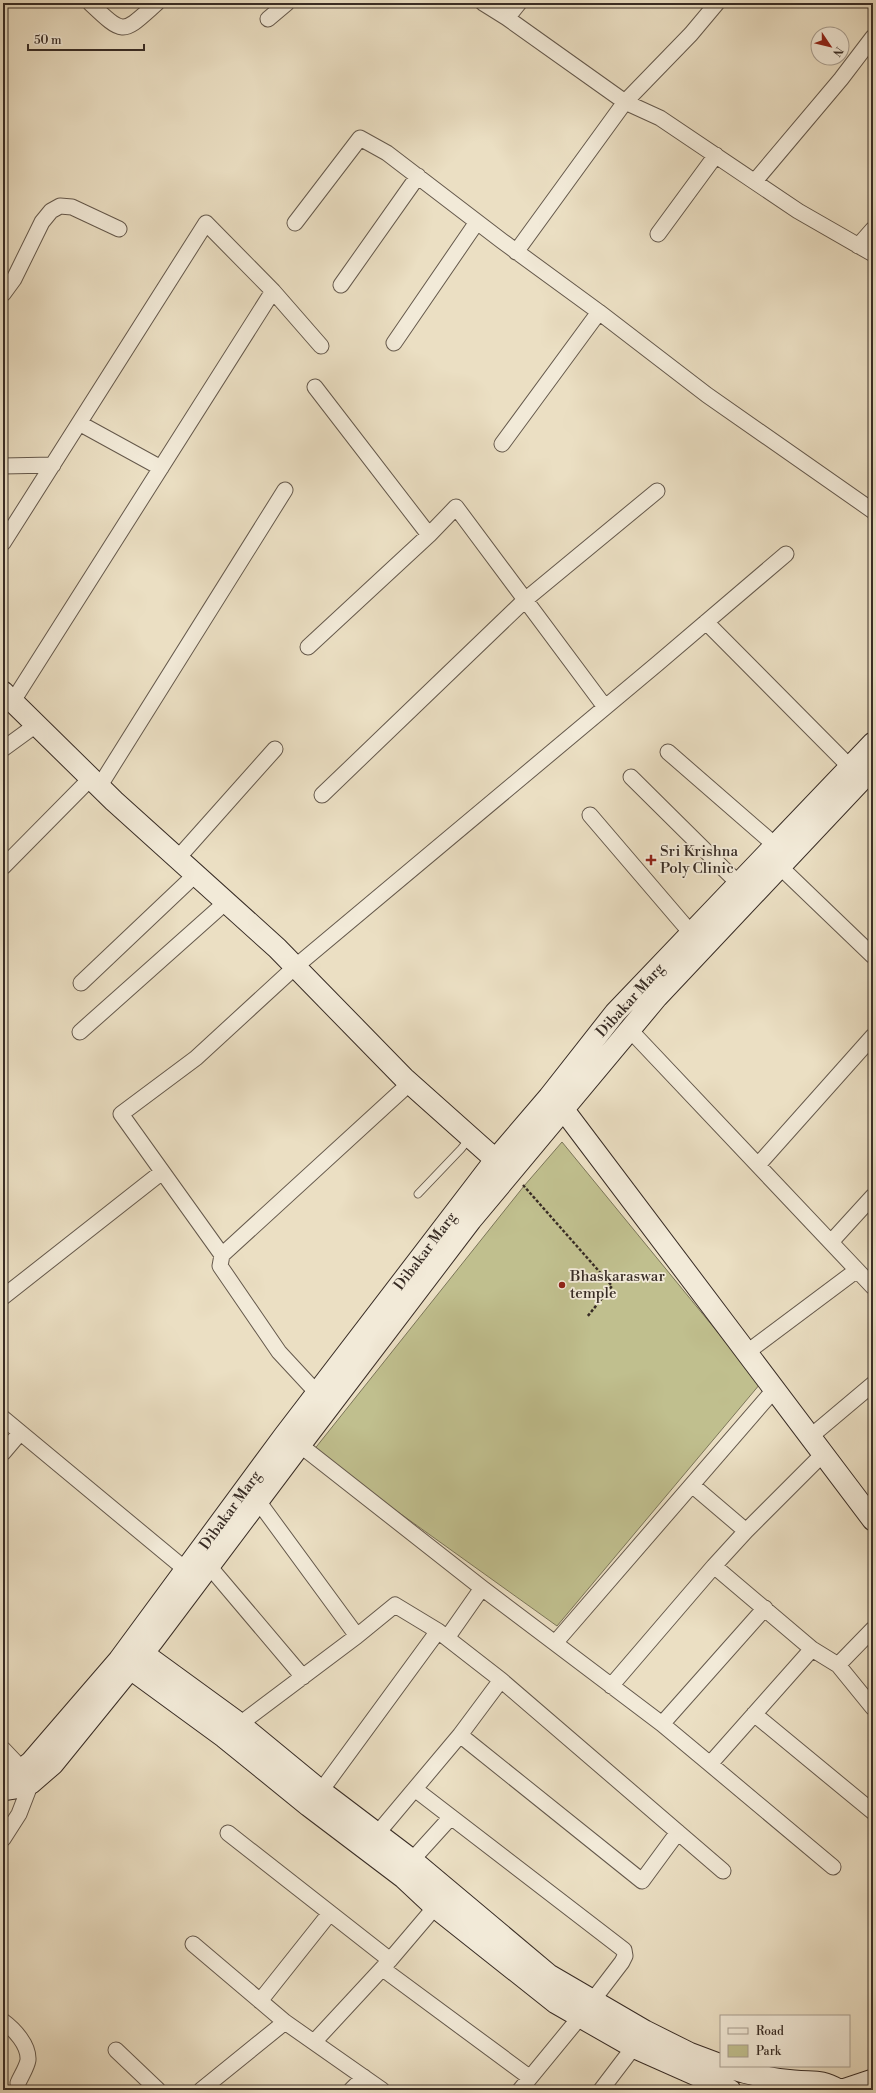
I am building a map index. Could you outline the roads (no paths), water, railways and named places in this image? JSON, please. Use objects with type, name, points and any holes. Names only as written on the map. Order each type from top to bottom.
[{"type":"main road","points":[[8,697],[95,782],[295,967],[410,1084],[503,1166]]},
{"type":"main road","name":"Dibakar Marg","points":[[131,1657],[185,1569],[317,1393],[503,1166],[563,1109],[630,1030],[773,855],[873,743]]},
{"type":"main road","name":"Dibakar Marg","points":[[3,1790],[22,1787],[19,1776],[131,1657],[209,1566],[471,1220],[503,1166],[549,1097],[615,1013],[738,883],[773,855],[873,768]]},
{"type":"main road","points":[[563,1109],[873,1520]]},
{"type":"main road","points":[[131,1657],[232,1730],[315,1799],[371,1841],[404,1878],[435,1907],[527,1981],[586,2009],[730,2090]]},
{"type":"main road","points":[[371,1841],[412,1860],[549,1975],[586,2009]]},
{"type":"main road","points":[[639,2039],[689,2053],[720,2065]]},
{"type":"main road","points":[[733,2076],[756,2076],[795,2081],[825,2082],[839,2090]]},
{"type":"main road","points":[[842,2090],[873,2080]]},
{"type":"street","points":[[90,3],[113,25],[122,28],[131,26],[157,3]]},
{"type":"street","points":[[268,19],[287,3]]},
{"type":"street","points":[[483,3],[507,18],[625,102],[660,118],[798,211],[873,254]]},
{"type":"street","points":[[507,18],[519,3]]},
{"type":"street","points":[[516,252],[625,102],[691,34],[717,3]]},
{"type":"street","points":[[754,181],[841,79],[873,37]]},
{"type":"street","points":[[295,223],[360,138],[387,153],[707,395],[873,511]]},
{"type":"street","points":[[658,234],[716,155]]},
{"type":"street","points":[[341,285],[418,176]]},
{"type":"street","points":[[3,294],[8,276],[42,222],[51,211],[60,206],[72,207],[119,229]]},
{"type":"street","points":[[394,343],[477,222]]},
{"type":"street","points":[[3,544],[206,223],[273,292],[321,346]]},
{"type":"street","points":[[858,246],[873,229]]},
{"type":"street","points":[[8,697],[162,468],[273,292]]},
{"type":"street","points":[[502,444],[599,312]]},
{"type":"street","points":[[315,387],[428,535]]},
{"type":"street","points":[[79,423],[162,468]]},
{"type":"street","points":[[3,466],[53,465]]},
{"type":"street","points":[[3,867],[95,782],[285,490]]},
{"type":"street","points":[[322,795],[525,600],[657,491]]},
{"type":"street","points":[[308,647],[428,535],[456,506],[605,707]]},
{"type":"street","points":[[222,1255],[121,1114],[196,1058],[295,967],[786,554]]},
{"type":"street","points":[[706,622],[850,767]]},
{"type":"street","points":[[3,749],[36,725]]},
{"type":"street","points":[[178,859],[275,750]]},
{"type":"street","points":[[668,752],[873,956]]},
{"type":"street","points":[[631,777],[738,883]]},
{"type":"street","points":[[590,814],[691,933]]},
{"type":"street","points":[[81,983],[196,875]]},
{"type":"street","points":[[80,1032],[226,902]]},
{"type":"street","points":[[630,1030],[873,1287]]},
{"type":"street","points":[[758,1165],[873,1036]]},
{"type":"street","points":[[317,1393],[279,1352],[220,1266],[222,1255],[410,1084]]},
{"type":"street","points":[[3,1297],[162,1172]]},
{"type":"street","points":[[831,1242],[873,1196]]},
{"type":"street","points":[[746,1353],[857,1270]]},
{"type":"street","points":[[810,1437],[873,1384]]},
{"type":"street","points":[[555,1643],[774,1390]]},
{"type":"street","points":[[3,1418],[185,1569]]},
{"type":"street","points":[[3,1453],[20,1433]]},
{"type":"street","points":[[300,1445],[482,1588],[662,1724],[833,1867]]},
{"type":"street","points":[[611,1686],[714,1566],[746,1531],[823,1454]]},
{"type":"street","points":[[692,1485],[746,1531]]},
{"type":"street","points":[[258,1500],[357,1636]]},
{"type":"street","points":[[209,1566],[303,1677]]},
{"type":"street","points":[[714,1566],[812,1649],[838,1665],[873,1708]]},
{"type":"street","points":[[315,1799],[443,1634],[482,1588]]},
{"type":"street","points":[[232,1730],[357,1636],[395,1605],[443,1634],[501,1680],[723,1871]]},
{"type":"street","points":[[662,1724],[765,1608]]},
{"type":"street","points":[[838,1665],[873,1629]]},
{"type":"street","points":[[710,1764],[812,1649]]},
{"type":"street","points":[[371,1841],[416,1790],[501,1680]]},
{"type":"street","points":[[754,1714],[873,1812]]},
{"type":"street","points":[[460,1735],[642,1881],[678,1832]]},
{"type":"street","points":[[3,1749],[19,1776],[19,1814],[3,1839]]},
{"type":"street","points":[[416,1790],[624,1950],[625,1956],[622,1962],[520,2090]]},
{"type":"street","points":[[412,1860],[451,1817]]},
{"type":"street","points":[[228,1833],[330,1913],[386,1965],[529,2077]]},
{"type":"street","points":[[314,2042],[386,1965],[448,1891]]},
{"type":"street","points":[[260,2001],[330,1913]]},
{"type":"street","points":[[193,1944],[285,2022],[382,2090]]},
{"type":"street","points":[[3,2021],[22,2042],[27,2050],[28,2060],[18,2083]]},
{"type":"street","points":[[201,2090],[285,2022]]},
{"type":"street","points":[[600,2090],[639,2039]]},
{"type":"street","points":[[116,2050],[158,2090]]},
{"type":"street","points":[[351,2090],[364,2077]]},
{"type":"lane","points":[[418,1194],[461,1149],[470,1137]]},
{"type":"place","name":"Sri Krishna Poly Clinic","points":[[651,860]]},
{"type":"place","name":"Bhaskaraswar temple","points":[[562,1285]]}]
